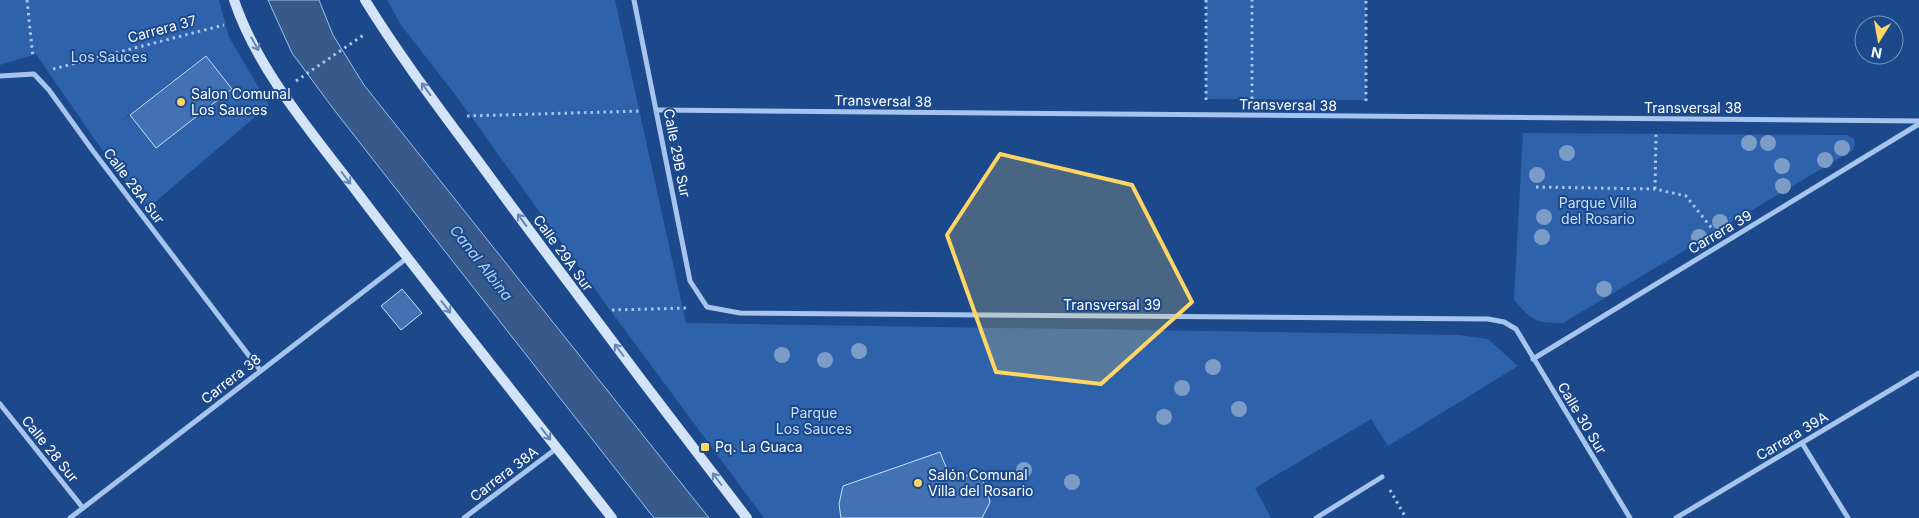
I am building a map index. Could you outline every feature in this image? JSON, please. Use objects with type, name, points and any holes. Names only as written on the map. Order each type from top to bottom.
[{"type":"street","points":[[234,0],[241,20],[280,91],[407,258],[612,518]]},
{"type":"street","name":"Calle 29A Sur","points":[[365,0],[380,25],[589,311],[747,518]]},
{"type":"street","name":"Calle 29B Sur","points":[[634,0],[690,282],[707,307]]},
{"type":"street","points":[[0,76],[34,74]]},
{"type":"street","name":"Calle 28A Sur","points":[[34,74],[49,90],[93,151],[260,370]]},
{"type":"street","name":"Transversal 38","points":[[657,110],[1919,123]]},
{"type":"street","name":"Carrera 39","points":[[1533,359],[1919,123]]},
{"type":"street","name":"Carrera 38","points":[[70,518],[407,258]]},
{"type":"street","name":"Transversal 39","points":[[707,307],[740,313],[1488,320],[1504,322],[1516,329]]},
{"type":"street","name":"Calle 30 Sur","points":[[1516,329],[1629,518]]},
{"type":"street","name":"Carrera 39A","points":[[1676,518],[1919,373]]},
{"type":"street","name":"Calle 28 Sur","points":[[0,404],[83,508]]},
{"type":"street","points":[[1802,443],[1848,518]]},
{"type":"street","name":"Carrera 38A","points":[[464,518],[557,448]]},
{"type":"street","points":[[1316,518],[1382,477]]},
{"type":"path","points":[[27,0],[34,74]]},
{"type":"path","points":[[1206,0],[1206,115]]},
{"type":"path","points":[[1252,0],[1252,116]]},
{"type":"path","points":[[1366,0],[1366,117]]},
{"type":"path","name":"Carrera 37","points":[[34,74],[241,20]]},
{"type":"path","points":[[302,76],[355,41]]},
{"type":"path","points":[[446,116],[657,110]]},
{"type":"path","points":[[1655,189],[1656,119]]},
{"type":"path","points":[[1536,187],[1655,189],[1686,196],[1711,225],[1722,244]]},
{"type":"path","points":[[589,311],[707,307]]},
{"type":"path","points":[[1382,477],[1406,518]]},
{"type":"highlighted area","points":[[1000,154],[1132,185],[1192,302],[1101,384],[996,372],[947,235]]},
{"type":"green space","name":"Los Sauces","points":[[0,0],[219,0],[229,37],[269,105],[147,209],[95,140],[36,54],[0,65]],"holes":[[[206,55],[232,89],[156,148],[130,115],[121,121]]]},
{"type":"green space","name":"Parque Los Sauces","points":[[387,0],[615,0],[686,323],[1459,335],[1488,339],[1518,366],[1388,446],[1371,419],[1255,488],[1271,518],[764,518],[610,310],[457,97],[401,25]]},
{"type":"green space","points":[[1206,0],[1366,0],[1366,100],[1206,99]]},
{"type":"green space","name":"Parque Villa del Rosario","points":[[1523,133],[1847,135],[1854,139],[1855,145],[1853,150],[1563,323],[1554,323],[1540,321],[1530,316],[1514,299]]},
{"type":"water","name":"Canal Albina","points":[[268,0],[319,0],[333,35],[364,85],[709,518],[654,518],[335,111],[292,53]]},
{"type":"building","name":"Salon Comunal Los Sauces","points":[[206,56],[232,89],[156,148],[130,115]]},
{"type":"building","points":[[402,289],[422,313],[401,330],[381,306]]},
{"type":"building","name":"Salón Comunal Villa del Rosario","points":[[940,452],[950,477],[970,476],[982,481],[986,485],[990,502],[982,518],[841,518],[839,504],[843,486]]},
{"type":"place","name":"Salon Comunal Los Sauces","points":[[181,102]]},
{"type":"place","name":"Pq. La Guaca","points":[[705,447]]},
{"type":"place","name":"Salón Comunal Villa del Rosario","points":[[918,483]]}]
